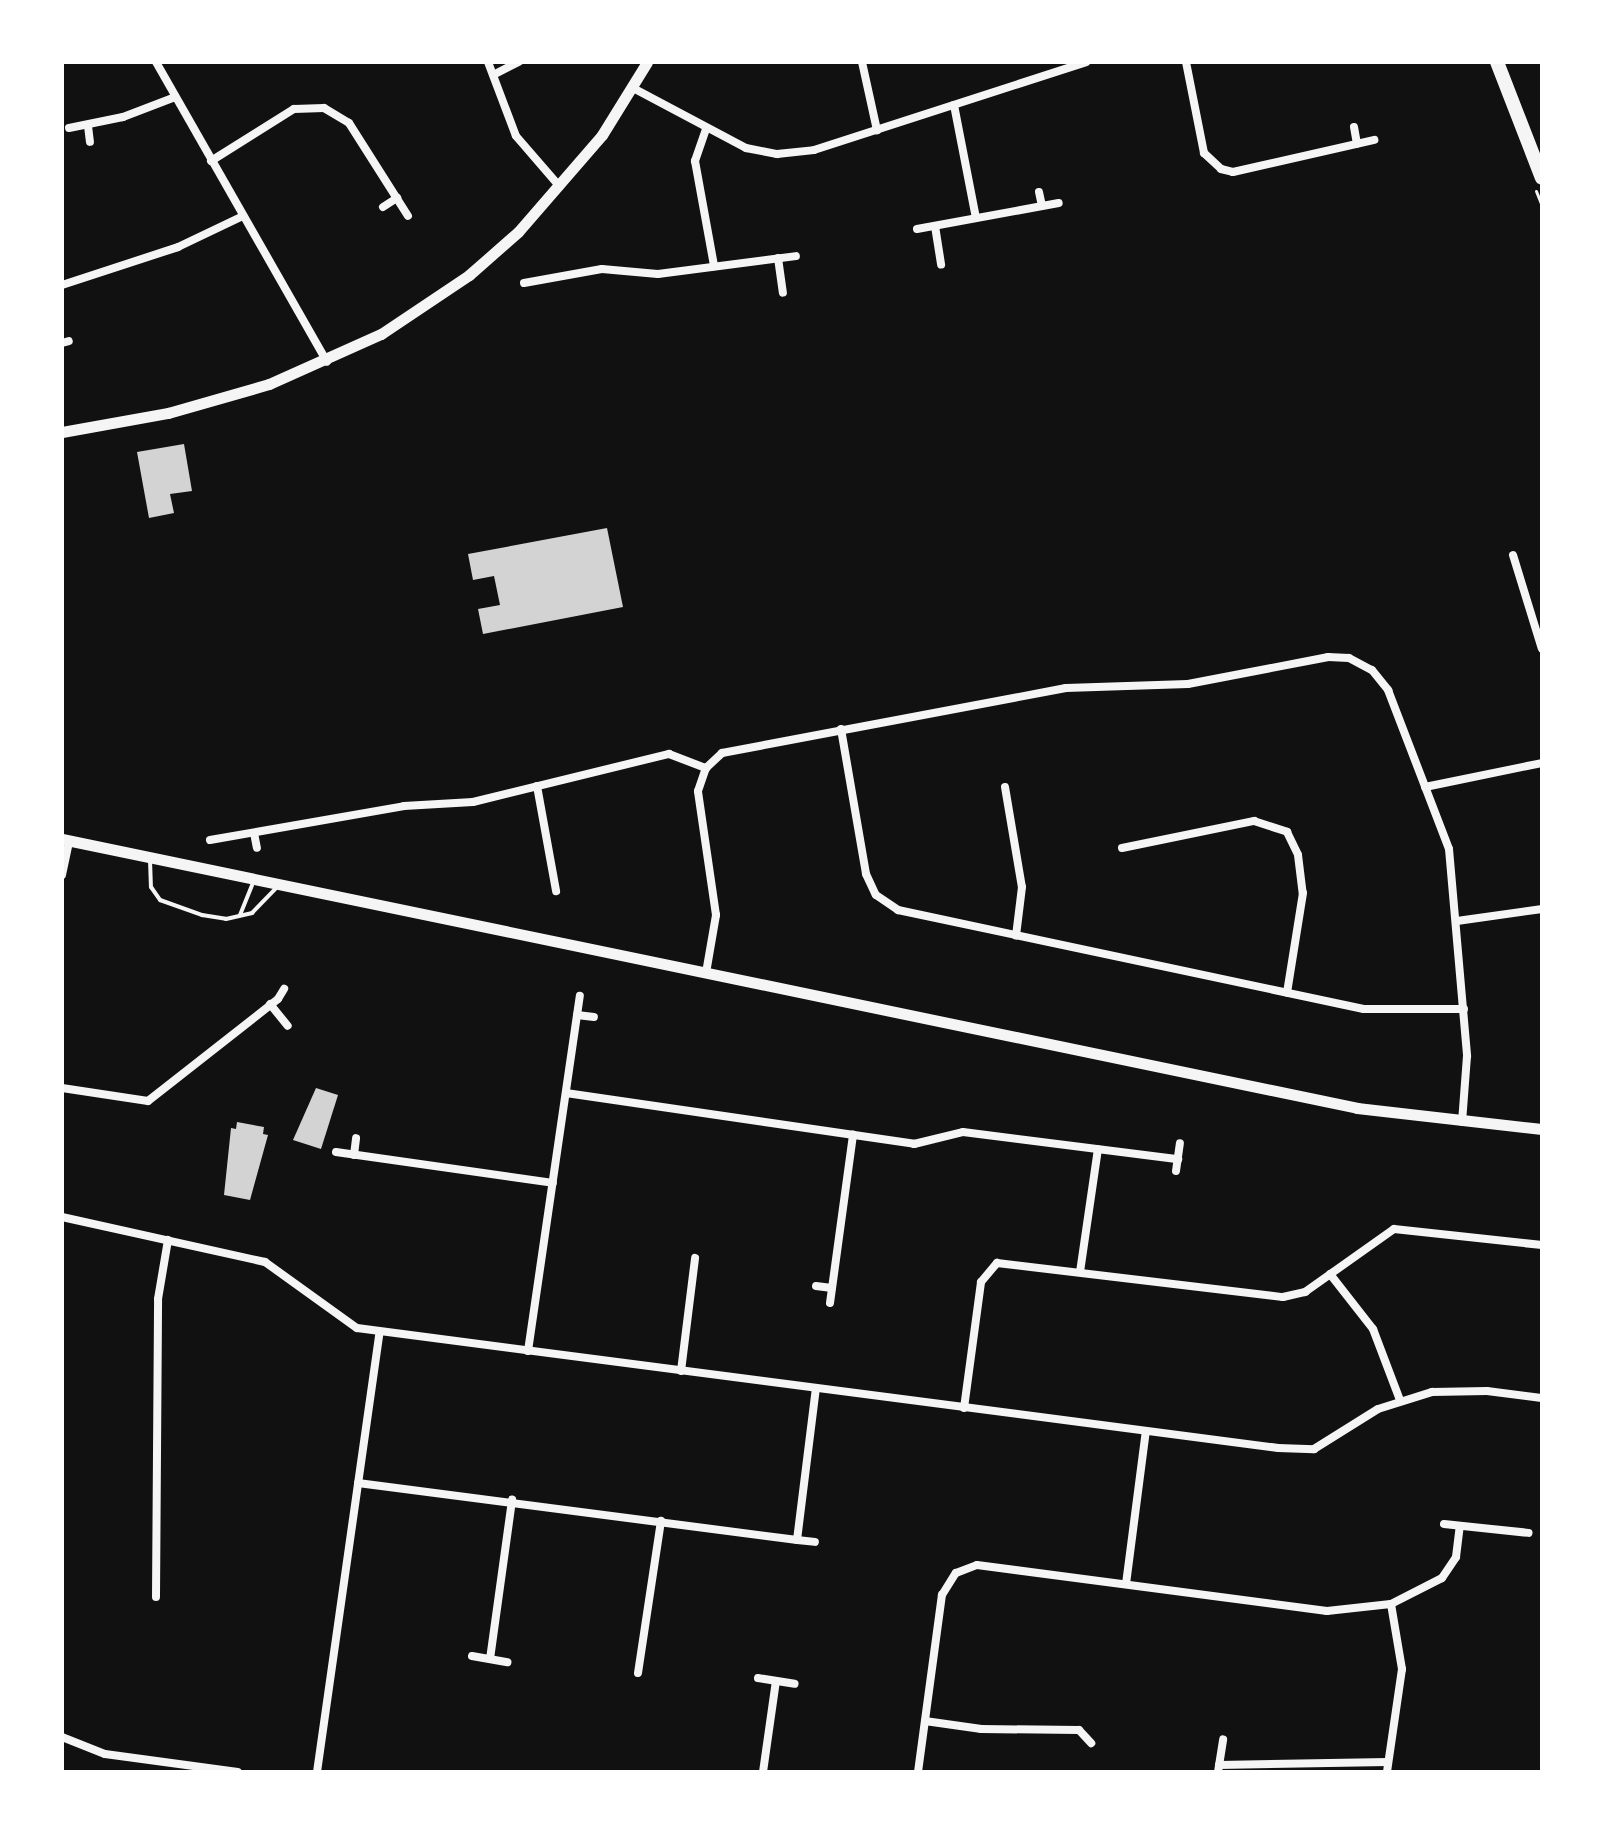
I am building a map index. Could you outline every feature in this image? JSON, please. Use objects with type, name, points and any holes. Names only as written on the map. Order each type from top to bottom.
[{"type":"main road","points":[[1497,62],[1542,178]]},
{"type":"street","points":[[156,62],[327,362]]},
{"type":"street","points":[[488,62],[516,136],[561,188]]},
{"type":"street","points":[[495,74],[519,62]]},
{"type":"street","points":[[62,432],[199,406],[327,362],[381,334],[469,275],[561,188],[633,88],[647,62]]},
{"type":"street","points":[[862,62],[877,130]]},
{"type":"street","points":[[633,88],[746,148],[777,154],[814,150],[1086,62]]},
{"type":"street","points":[[1186,62],[1204,153],[1221,169],[1233,172],[1374,140]]},
{"type":"street","points":[[69,128],[88,126],[175,97]]},
{"type":"street","points":[[954,105],[976,218]]},
{"type":"street","points":[[211,161],[294,109],[324,108],[349,123],[408,216]]},
{"type":"street","points":[[88,126],[90,142]]},
{"type":"street","points":[[1354,127],[1357,144]]},
{"type":"street","points":[[706,129],[695,161],[714,266]]},
{"type":"street","points":[[1039,192],[1042,206]]},
{"type":"street","points":[[383,207],[397,198]]},
{"type":"street","points":[[917,229],[1059,203]]},
{"type":"street","points":[[62,285],[178,247],[243,216]]},
{"type":"street","points":[[935,226],[941,265]]},
{"type":"street","points":[[524,283],[602,269],[658,274],[796,256]]},
{"type":"street","points":[[778,258],[783,293]]},
{"type":"street","points":[[539,268],[541,280]]},
{"type":"street","points":[[1513,555],[1542,649]]},
{"type":"street","points":[[706,973],[716,915],[698,804],[706,768],[733,748],[1066,688],[1188,684],[1328,657],[1349,658],[1372,670],[1388,690],[1449,849],[1467,1056],[1462,1122]]},
{"type":"street","points":[[841,729],[866,874],[876,895],[898,910],[1383,1011],[1464,1009]]},
{"type":"street","points":[[210,840],[404,806],[473,802],[669,754],[706,768]]},
{"type":"street","points":[[1425,787],[1542,763]]},
{"type":"street","points":[[537,786],[556,891]]},
{"type":"street","points":[[1005,787],[1022,887],[1016,936]]},
{"type":"street","points":[[1122,848],[1254,821],[1287,832],[1298,855],[1303,893],[1287,993]]},
{"type":"street","points":[[254,833],[257,848]]},
{"type":"street","points":[[62,875],[66,840],[1357,1108],[1542,1129]]},
{"type":"street","points":[[1457,921],[1542,909]]},
{"type":"street","points":[[62,1088],[148,1101],[270,1004],[284,989]]},
{"type":"street","points":[[528,1351],[580,996]]},
{"type":"street","points":[[270,1004],[288,1026]]},
{"type":"street","points":[[577,1015],[594,1017]]},
{"type":"street","points":[[566,1093],[920,1144],[963,1132],[1178,1159]]},
{"type":"street","points":[[830,1303],[853,1135]]},
{"type":"street","points":[[354,1155],[356,1138]]},
{"type":"street","points":[[1176,1171],[1180,1143]]},
{"type":"street","points":[[1080,1272],[1098,1149]]},
{"type":"street","points":[[336,1152],[553,1183]]},
{"type":"street","points":[[62,1217],[265,1262],[338,1320],[380,1332],[1305,1451],[1400,1400],[1458,1390],[1542,1398]]},
{"type":"street","points":[[964,1408],[986,1271],[1003,1262],[1283,1297],[1305,1292],[1401,1228],[1542,1245]]},
{"type":"street","points":[[156,1597],[158,1299],[168,1240]]},
{"type":"street","points":[[681,1371],[695,1258]]},
{"type":"street","points":[[1330,1274],[1373,1329],[1400,1400]]},
{"type":"street","points":[[816,1286],[832,1288]]},
{"type":"street","points":[[317,1772],[380,1332]]},
{"type":"street","points":[[797,1540],[816,1388]]},
{"type":"street","points":[[1126,1584],[1146,1431]]},
{"type":"street","points":[[358,1483],[512,1500],[815,1542]]},
{"type":"street","points":[[490,1659],[512,1500]]},
{"type":"street","points":[[638,1673],[661,1521]]},
{"type":"street","points":[[1444,1524],[1529,1533]]},
{"type":"street","points":[[918,1772],[942,1595],[956,1573],[977,1565],[1327,1611],[1391,1604],[1442,1578],[1456,1557],[1460,1526]]},
{"type":"street","points":[[1387,1772],[1402,1669],[1391,1604]]},
{"type":"street","points":[[472,1656],[507,1662]]},
{"type":"street","points":[[758,1678],[795,1684]]},
{"type":"street","points":[[763,1772],[776,1681]]},
{"type":"street","points":[[925,1721],[981,1729],[1079,1730],[1091,1743]]},
{"type":"street","points":[[62,1737],[105,1754],[238,1772]]},
{"type":"street","points":[[1223,1739],[1219,1768],[1388,1762]]},
{"type":"lane","points":[[150,857],[151,887],[160,900],[202,915],[238,917],[261,906],[279,885]]},
{"type":"lane","points":[[238,917],[254,880]]},
{"type":"building","points":[[184,444],[192,491],[170,494],[174,513],[149,518],[137,452]]},
{"type":"building","points":[[607,528],[623,607],[483,634],[478,609],[500,605],[494,576],[473,580],[468,554]]},
{"type":"building","points":[[316,1088],[338,1095],[321,1149],[293,1140]]},
{"type":"building","points":[[237,1122],[264,1127],[263,1134],[268,1135],[250,1200],[224,1195],[231,1128],[236,1129]]}]
